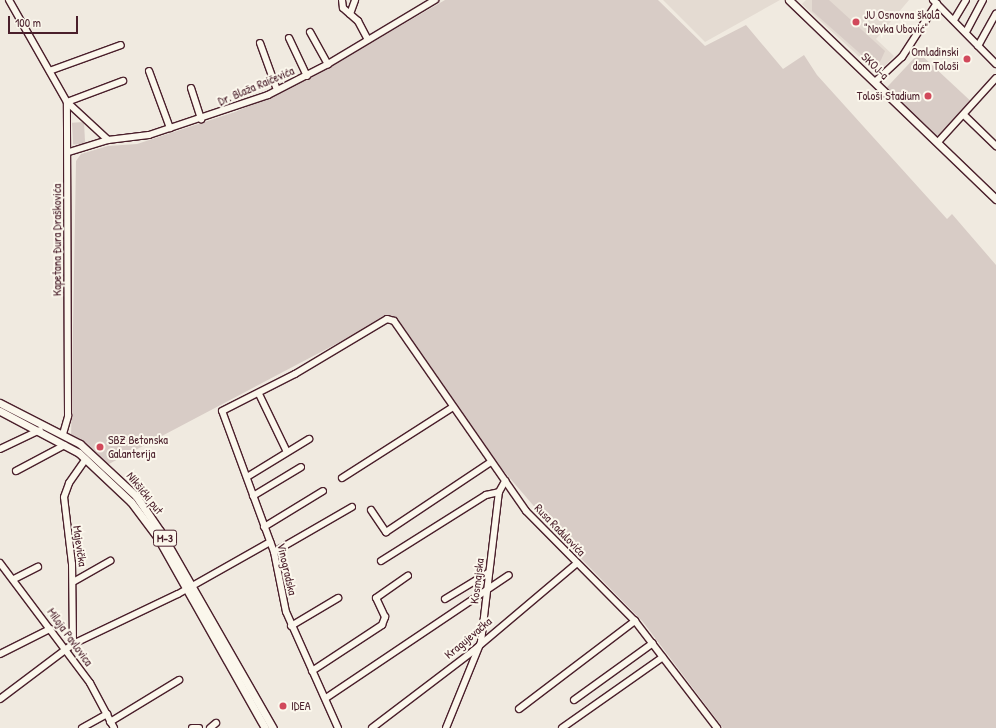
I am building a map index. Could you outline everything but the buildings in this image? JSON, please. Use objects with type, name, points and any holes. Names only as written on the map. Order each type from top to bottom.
[{"type":"main road","name":"SKOJ-a","points":[[789,0],[996,199]]},
{"type":"main road","name":"Nikšićki put","points":[[0,403],[63,434],[101,461],[133,492],[158,526],[189,588],[272,728]]},
{"type":"main road","points":[[0,412],[40,430],[65,445],[86,459],[118,486],[152,528],[189,588],[265,728]]},
{"type":"street","points":[[9,0],[52,70],[67,102],[108,140]]},
{"type":"street","points":[[342,0],[343,8],[350,14],[368,40]]},
{"type":"street","points":[[350,14],[355,0]]},
{"type":"street","name":"Dr. Blaža Raičevića","points":[[69,152],[108,140],[170,128],[201,119],[277,90],[328,64],[434,0]]},
{"type":"street","points":[[954,20],[966,0]]},
{"type":"street","points":[[966,32],[984,0]]},
{"type":"street","points":[[876,82],[902,57],[935,2],[996,64]]},
{"type":"street","points":[[978,46],[996,14]]},
{"type":"street","points":[[310,32],[328,64]]},
{"type":"street","points":[[289,38],[307,76]]},
{"type":"street","points":[[260,43],[277,90]]},
{"type":"street","points":[[52,70],[121,45]]},
{"type":"street","points":[[149,71],[170,128]]},
{"type":"street","points":[[938,142],[996,78]]},
{"type":"street","points":[[67,102],[123,81]]},
{"type":"street","points":[[191,88],[201,119]]},
{"type":"street","name":"Kapetana Đura Draškovića","points":[[63,434],[68,416],[69,152],[67,102]]},
{"type":"street","points":[[964,115],[996,146]]},
{"type":"street","name":"Rusa Radulovića","points":[[259,394],[387,319],[394,321],[491,462],[532,518],[635,621],[663,657],[713,727]]},
{"type":"street","points":[[259,394],[287,452]]},
{"type":"street","name":"Vinogradska","points":[[259,394],[222,411],[274,552],[291,626],[326,698],[338,728]]},
{"type":"street","points":[[342,478],[453,407]]},
{"type":"street","points":[[0,449],[40,430]]},
{"type":"street","points":[[247,477],[309,439]]},
{"type":"street","points":[[16,471],[65,445]]},
{"type":"street","name":"Majevička","points":[[73,644],[73,582],[64,498],[69,483],[86,459]]},
{"type":"street","points":[[371,510],[386,532],[491,462]]},
{"type":"street","points":[[253,496],[301,467]]},
{"type":"street","name":"Kosmajska","points":[[446,728],[481,642],[488,573],[499,492],[505,481]]},
{"type":"street","points":[[264,527],[323,491]]},
{"type":"street","points":[[381,561],[486,495],[499,492]]},
{"type":"street","points":[[274,552],[352,507]]},
{"type":"street","points":[[0,699],[73,644],[189,588],[270,542]]},
{"type":"street","points":[[73,582],[110,561]]},
{"type":"street","name":"Miloja Pavlovica","points":[[0,563],[14,579],[65,649],[107,714],[114,728]]},
{"type":"street","name":"Kragujevačka","points":[[372,728],[481,642],[577,563]]},
{"type":"street","points":[[14,579],[38,567]]},
{"type":"street","points":[[446,599],[488,573]]},
{"type":"street","points":[[312,671],[382,625],[385,617],[376,598],[408,576]]},
{"type":"street","points":[[326,698],[486,594],[509,576]]},
{"type":"street","points":[[291,626],[338,598]]},
{"type":"street","points":[[519,710],[635,621]]},
{"type":"street","points":[[0,654],[50,629]]},
{"type":"street","points":[[574,700],[652,644]]},
{"type":"street","points":[[562,728],[663,657]]},
{"type":"street","points":[[110,722],[179,680]]},
{"type":"street","points":[[82,728],[107,714]]},
{"type":"street","points":[[210,728],[216,723]]},
{"type":"street","points":[[192,728],[199,728]]},
{"type":"shaded area","points":[[445,0],[658,0],[705,46],[746,25],[783,69],[804,55],[817,75],[947,219],[952,214],[996,265],[996,728],[723,728],[643,622],[563,540],[502,469],[391,315],[107,465],[71,440],[76,161],[81,154],[108,146],[137,144],[235,112],[307,80]]},
{"type":"shaded area","points":[[663,0],[780,0],[705,42]]},
{"type":"shaded area","name":"JU Osnovna škola \"Novka Ubović\"","points":[[806,0],[909,0],[876,39],[894,56],[878,74],[802,4]]},
{"type":"shaded area","points":[[812,0],[829,0],[885,51],[880,62],[873,65],[812,11]]},
{"type":"shaded area","name":"Tološi Stadium","points":[[919,53],[972,102],[938,139],[885,90]]},
{"type":"shaded area","points":[[84,122],[85,144],[73,145],[72,123]]},
{"type":"place","name":"JU Osnovna škola \"Novka Ubović\"","points":[[856,22]]},
{"type":"place","name":"Omladinski dom Tološi","points":[[967,59]]},
{"type":"place","name":"Tološi Stadium","points":[[928,96]]},
{"type":"place","name":"SBZ Betonska Galanterija","points":[[100,447]]},
{"type":"place","name":"IDEA","points":[[283,706]]}]
